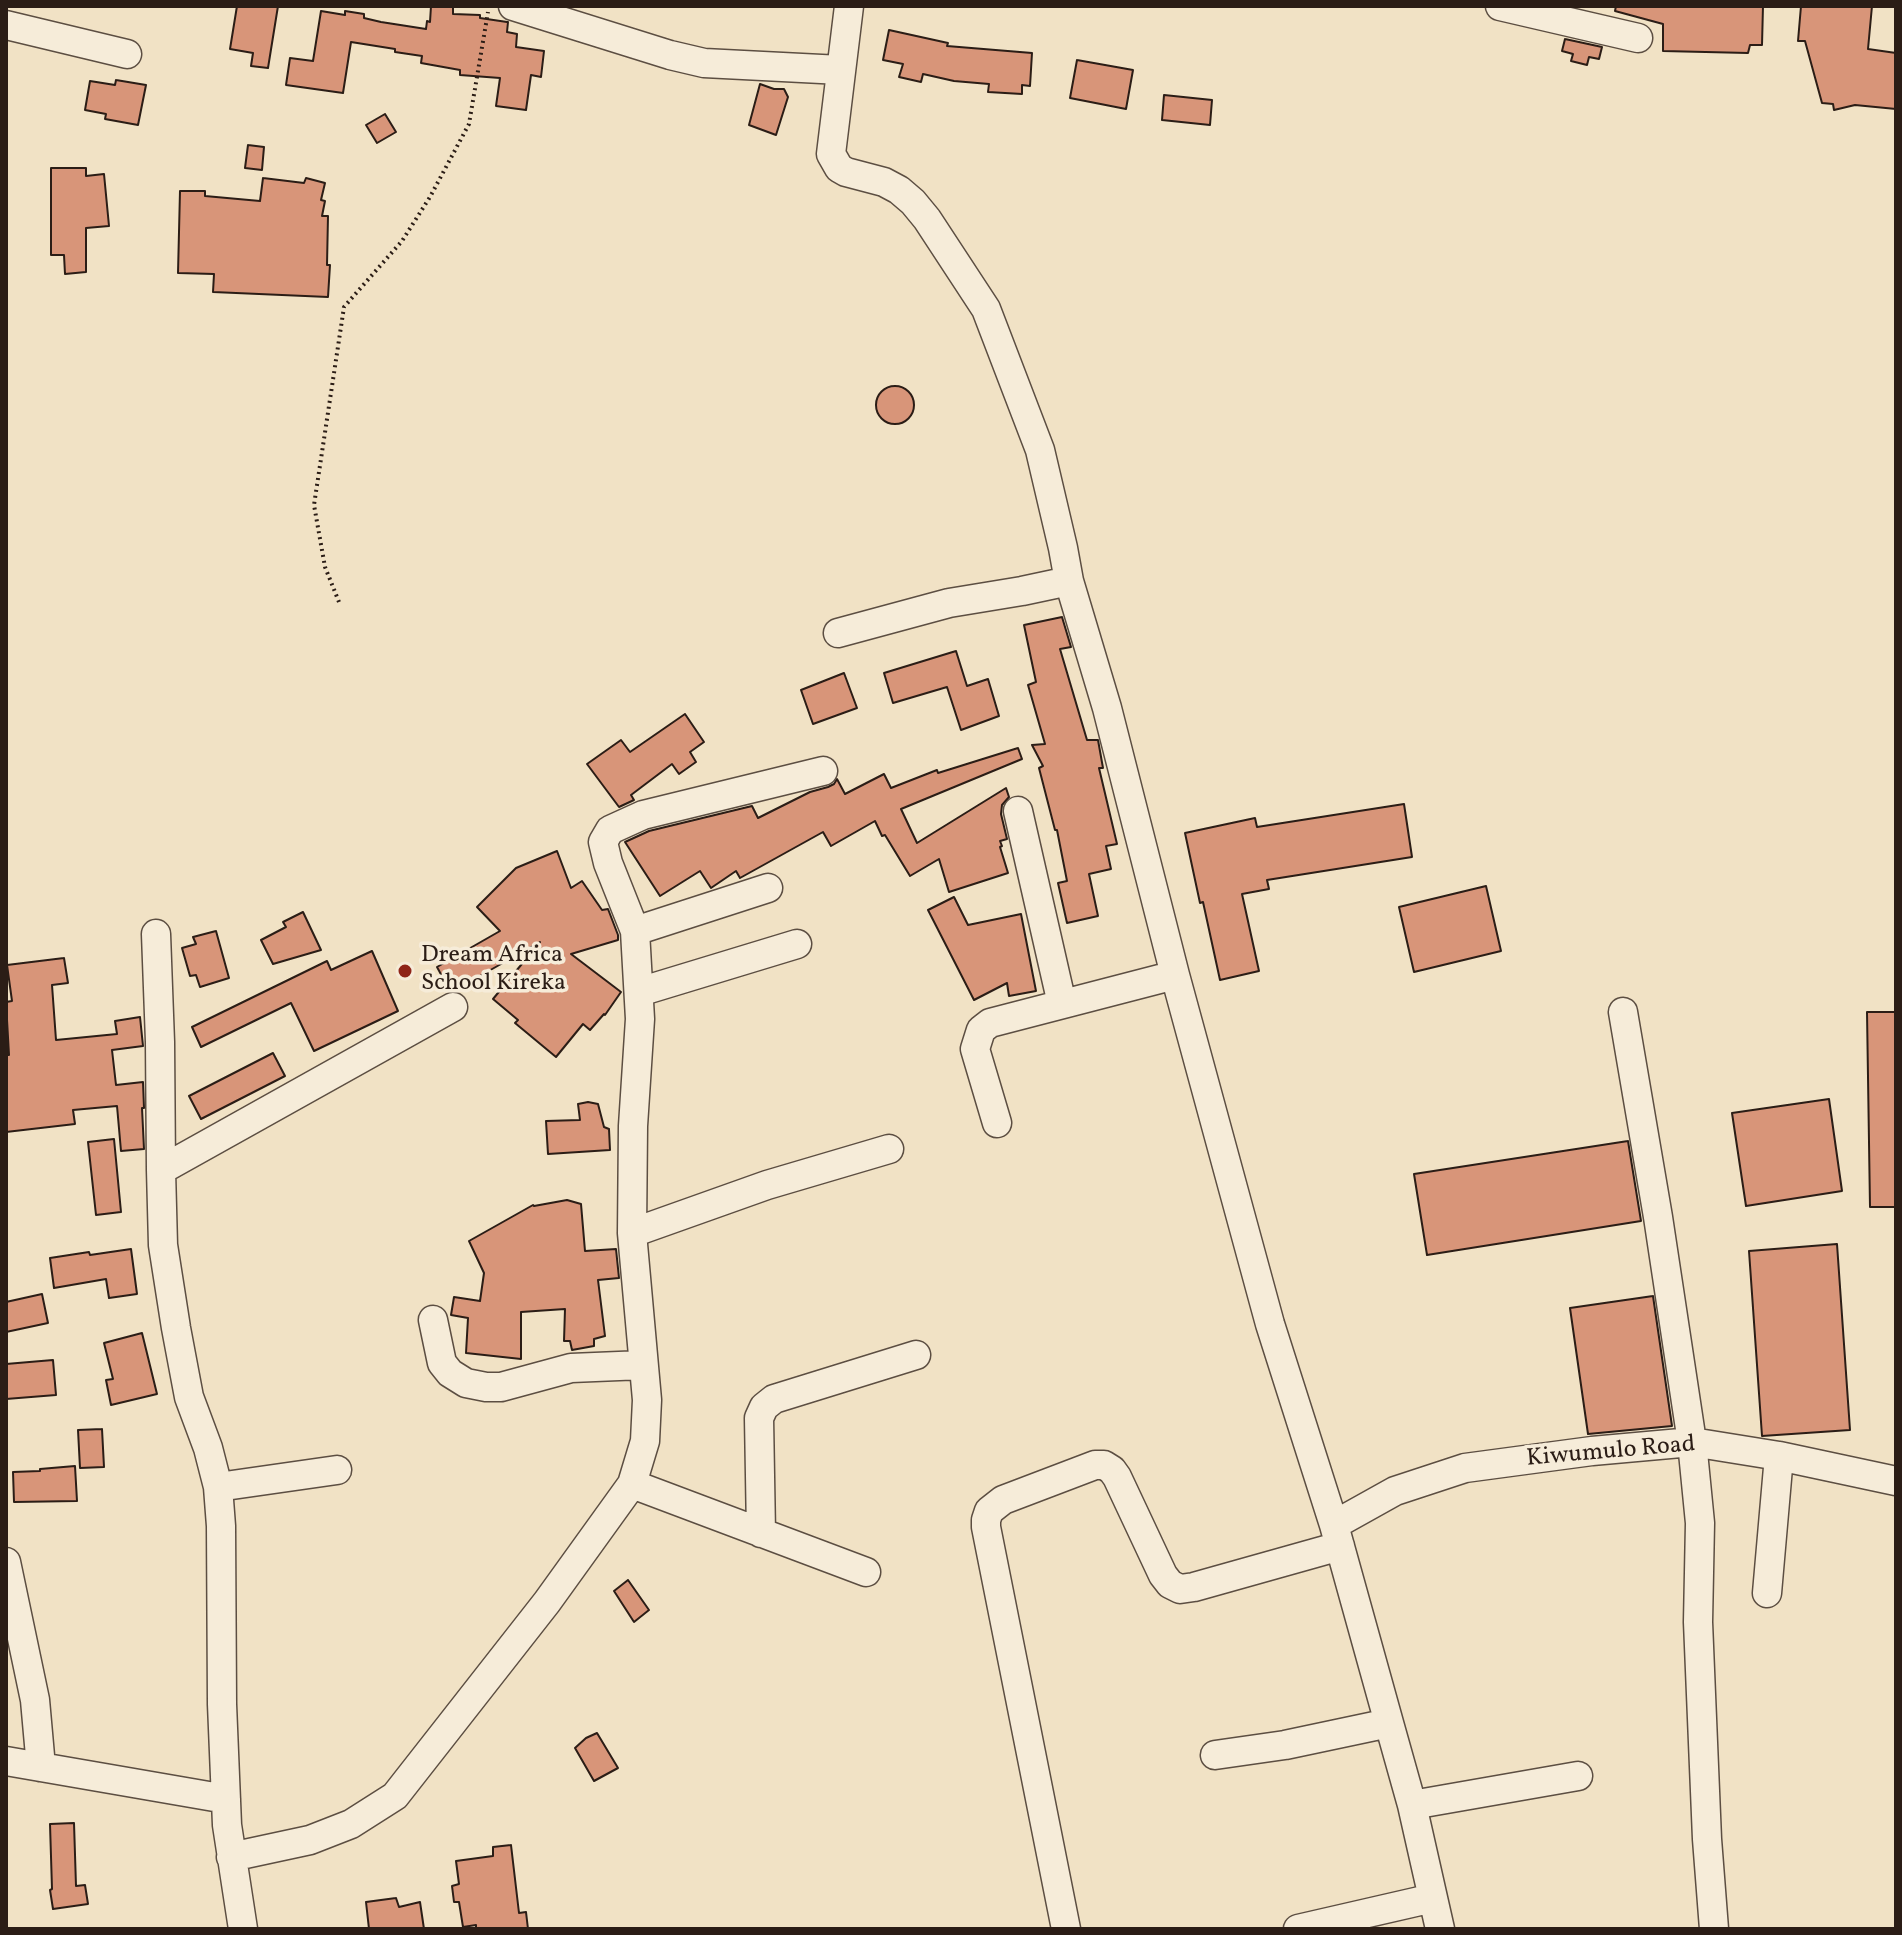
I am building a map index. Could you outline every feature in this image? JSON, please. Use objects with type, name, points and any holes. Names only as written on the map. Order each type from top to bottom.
[{"type":"street","points":[[513,6],[704,63],[841,70]]},
{"type":"street","points":[[849,6],[831,154],[846,172],[884,182],[899,190],[927,219],[986,309],[1040,450],[1069,581],[1107,708],[1175,975],[1270,1324],[1337,1536],[1412,1805],[1440,1929]]},
{"type":"street","points":[[1500,6],[1638,38]]},
{"type":"street","points":[[6,25],[127,54]]},
{"type":"street","points":[[838,633],[949,603],[1069,581]]},
{"type":"street","points":[[231,1857],[310,1840],[351,1824],[395,1796],[547,1602],[632,1484],[645,1441],[647,1400],[632,1233],[639,992],[635,931],[608,863],[603,842],[610,830],[643,815],[823,771]]},
{"type":"street","points":[[1018,811],[1062,1004]]},
{"type":"street","points":[[635,931],[768,888]]},
{"type":"street","points":[[156,934],[163,1245],[189,1397],[208,1448],[218,1487],[226,1799],[231,1857],[243,1929]]},
{"type":"street","points":[[639,992],[797,944]]},
{"type":"street","points":[[997,1123],[975,1049],[981,1030],[990,1023],[1175,975]]},
{"type":"street","points":[[161,1170],[453,1007]]},
{"type":"street","points":[[1623,1012],[1692,1442],[1700,1523],[1698,1622],[1714,1929]]},
{"type":"street","points":[[632,1233],[767,1185],[889,1149]]},
{"type":"street","points":[[433,1320],[442,1363],[450,1373],[466,1383],[501,1387],[571,1368],[643,1365]]},
{"type":"street","points":[[761,1533],[759,1418],[764,1407],[774,1399],[916,1355]]},
{"type":"street","name":"Kiwumulo Road","points":[[1066,1929],[986,1527],[989,1511],[1003,1500],[1095,1465],[1104,1465],[1117,1477],[1163,1575],[1170,1584],[1180,1589],[1194,1587],[1337,1536],[1395,1491],[1465,1468],[1592,1451],[1692,1442],[1779,1456],[1896,1481]]},
{"type":"street","points":[[1767,1593],[1779,1456]]},
{"type":"street","points":[[218,1487],[337,1470]]},
{"type":"street","points":[[632,1484],[866,1572]]},
{"type":"street","points":[[6,1562],[35,1700],[41,1767]]},
{"type":"street","points":[[1215,1755],[1285,1745],[1389,1723]]},
{"type":"street","points":[[6,1761],[226,1799]]},
{"type":"street","points":[[1412,1805],[1578,1776]]},
{"type":"street","points":[[1298,1929],[1433,1898]]},
{"type":"path","points":[[339,602],[325,567],[314,505],[344,307],[402,241],[430,197],[469,124],[489,6]]},
{"type":"building","points":[[237,6],[278,6],[268,68],[251,66],[253,53],[230,49]]},
{"type":"building","points":[[431,6],[453,6],[453,14],[480,15],[480,18],[508,22],[507,32],[517,34],[516,47],[544,51],[541,77],[531,75],[526,110],[496,106],[500,78],[460,75],[460,70],[421,63],[422,56],[351,42],[343,93],[286,85],[290,58],[313,61],[321,11],[364,14],[364,18],[426,29],[427,21],[430,22]]},
{"type":"building","points":[[1616,6],[1763,6],[1762,45],[1750,45],[1748,53],[1663,51],[1663,24],[1615,11]]},
{"type":"building","points":[[1801,6],[1872,6],[1868,49],[1896,53],[1896,109],[1855,105],[1834,110],[1833,104],[1822,103],[1805,41],[1798,41]]},
{"type":"building","points":[[889,30],[948,43],[947,46],[1032,53],[1030,86],[1022,85],[1022,94],[988,92],[989,84],[923,74],[921,82],[899,77],[903,64],[883,60]]},
{"type":"building","points":[[1565,39],[1602,47],[1599,59],[1589,57],[1587,65],[1571,61],[1573,54],[1562,51]]},
{"type":"building","points":[[1077,60],[1133,70],[1126,109],[1070,98]]},
{"type":"building","points":[[116,80],[146,85],[138,125],[105,119],[106,114],[85,110],[90,81],[115,85]]},
{"type":"building","points":[[760,84],[784,89],[788,97],[776,135],[749,125]]},
{"type":"building","points":[[1164,95],[1212,100],[1210,125],[1162,120]]},
{"type":"building","points":[[385,114],[396,132],[377,143],[366,125]]},
{"type":"building","points":[[248,145],[264,147],[262,170],[245,168]]},
{"type":"building","points":[[51,168],[86,168],[86,176],[104,174],[109,226],[86,228],[86,272],[65,274],[64,255],[51,255]]},
{"type":"building","points":[[263,178],[304,183],[306,178],[325,183],[321,200],[325,201],[322,216],[328,216],[328,297],[213,292],[214,274],[178,273],[180,191],[205,191],[205,196],[260,201]]},
{"type":"building","points":[[895,386],[909,391],[914,405],[909,419],[895,424],[881,419],[876,405],[881,391]]},
{"type":"building","points":[[1062,617],[1071,647],[1060,649],[1087,740],[1098,740],[1103,768],[1099,768],[1117,844],[1106,846],[1111,869],[1089,874],[1098,916],[1067,923],[1058,883],[1067,881],[1057,830],[1039,768],[1043,766],[1032,745],[1045,744],[1028,685],[1036,682],[1024,625]]},
{"type":"building","points":[[956,651],[967,686],[988,679],[999,716],[961,730],[947,687],[893,703],[884,673]]},
{"type":"building","points":[[844,673],[857,708],[813,724],[801,690]]},
{"type":"building","points":[[685,714],[704,742],[690,752],[696,762],[679,774],[672,764],[631,795],[634,800],[619,807],[587,764],[621,740],[630,752]]},
{"type":"building","points":[[1018,748],[1022,759],[901,809],[917,843],[1006,788],[1009,797],[1002,805],[1001,814],[1007,839],[1000,841],[1000,847],[1008,873],[949,892],[939,859],[910,876],[875,821],[831,846],[823,832],[740,878],[736,871],[711,888],[700,871],[660,896],[625,842],[649,831],[752,806],[758,818],[810,792],[828,787],[837,779],[845,794],[884,774],[891,788],[937,770],[938,773]]},
{"type":"building","points":[[1404,804],[1412,857],[1267,880],[1269,889],[1242,894],[1259,971],[1220,980],[1185,833],[1255,818],[1257,827]]},
{"type":"building","points":[[557,851],[571,888],[582,881],[602,910],[608,909],[618,935],[618,940],[571,954],[621,992],[590,1030],[583,1024],[556,1057],[515,1023],[518,1020],[493,999],[540,942],[455,990],[450,991],[437,967],[500,931],[477,907],[516,868]]},
{"type":"building","points":[[1486,886],[1501,951],[1414,972],[1399,907]]},
{"type":"building","points":[[954,897],[968,925],[1021,914],[1036,991],[1009,996],[1007,983],[974,1000],[928,910]]},
{"type":"building","points":[[303,912],[321,950],[273,964],[261,940],[286,927],[283,922]]},
{"type":"building","points":[[216,931],[229,978],[200,987],[196,975],[190,976],[182,948],[196,944],[193,937]]},
{"type":"building","points":[[372,951],[398,1011],[314,1051],[291,1003],[201,1047],[192,1027],[327,961],[331,970]]},
{"type":"building","points":[[64,958],[68,983],[52,985],[56,1040],[117,1034],[115,1021],[140,1017],[143,1046],[112,1050],[116,1085],[143,1082],[144,1149],[121,1151],[117,1106],[73,1110],[75,1124],[6,1132],[6,1055],[9,1055],[6,1002],[12,1001],[7,965]]},
{"type":"building","points":[[1867,1012],[1896,1012],[1896,1207],[1870,1207]]},
{"type":"building","points":[[273,1053],[285,1076],[201,1119],[189,1096]]},
{"type":"building","points":[[1829,1099],[1842,1191],[1746,1206],[1732,1113]]},
{"type":"building","points":[[578,1104],[598,1104],[604,1127],[609,1129],[610,1150],[548,1154],[546,1121],[580,1120]]},
{"type":"building","points":[[114,1139],[121,1212],[96,1215],[88,1142]]},
{"type":"building","points":[[1628,1141],[1641,1221],[1427,1255],[1414,1174]]},
{"type":"building","points":[[567,1200],[581,1204],[585,1251],[616,1249],[619,1278],[598,1280],[605,1336],[594,1339],[594,1346],[572,1350],[570,1341],[564,1341],[565,1309],[521,1312],[521,1359],[466,1353],[468,1318],[451,1315],[454,1297],[480,1301],[484,1273],[469,1241],[533,1205]]},
{"type":"building","points":[[1837,1244],[1850,1430],[1762,1436],[1749,1251]]},
{"type":"building","points":[[131,1249],[137,1294],[109,1298],[106,1279],[54,1288],[50,1258]]},
{"type":"building","points":[[42,1294],[48,1323],[6,1332],[6,1302]]},
{"type":"building","points":[[1653,1296],[1672,1426],[1588,1434],[1570,1308]]},
{"type":"building","points":[[142,1333],[157,1394],[111,1405],[106,1380],[113,1379],[104,1343]]},
{"type":"building","points":[[53,1360],[56,1395],[6,1399],[6,1364]]},
{"type":"building","points":[[102,1429],[104,1467],[80,1468],[78,1430]]},
{"type":"building","points":[[75,1466],[77,1501],[14,1502],[13,1472]]},
{"type":"building","points":[[628,1580],[649,1610],[634,1622],[614,1591]]},
{"type":"building","points":[[597,1733],[618,1768],[594,1781],[575,1748]]},
{"type":"building","points":[[74,1823],[76,1886],[85,1885],[88,1904],[53,1909],[50,1824]]},
{"type":"building","points":[[511,1845],[519,1913],[526,1912],[528,1929],[463,1927],[459,1902],[454,1902],[452,1886],[459,1884],[456,1861],[493,1856],[493,1847]]},
{"type":"building","points":[[396,1898],[399,1907],[420,1902],[424,1929],[369,1929],[366,1902]]},
{"type":"place","name":"Dream Africa School Kireka","points":[[405,971]]}]
